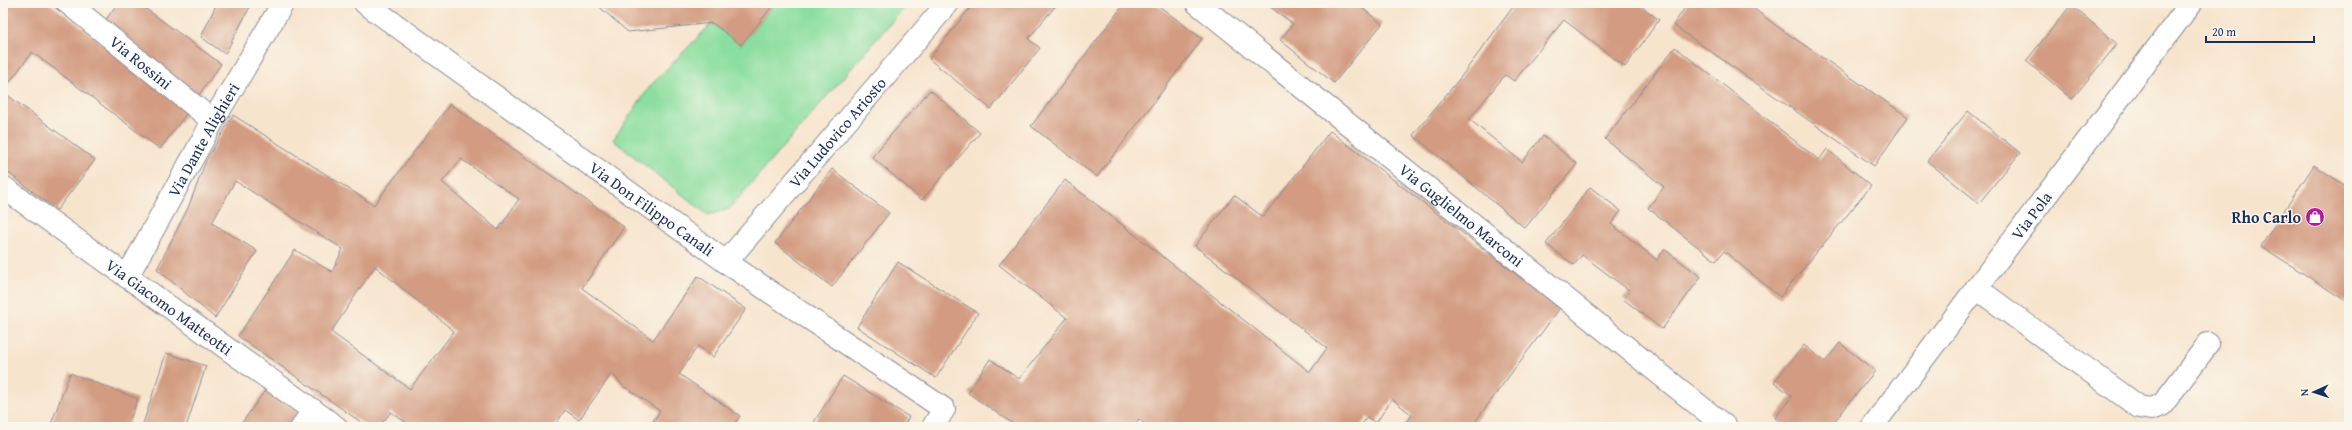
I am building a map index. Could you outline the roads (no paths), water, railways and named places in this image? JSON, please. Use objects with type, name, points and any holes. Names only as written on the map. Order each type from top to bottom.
[{"type":"street","name":"Via Rossini","points":[[68,3],[213,121]]},
{"type":"street","name":"Via Dante Alighieri","points":[[127,277],[213,121],[283,3]]},
{"type":"street","name":"Via Don Filippo Canali","points":[[365,3],[726,262],[944,409],[933,427]]},
{"type":"street","name":"Via Ludovico Ariosto","points":[[726,262],[948,3]]},
{"type":"street","name":"Via Guglielmo Marconi","points":[[1197,3],[1726,427]]},
{"type":"street","name":"Via Pola","points":[[1872,427],[2191,3]]},
{"type":"street","name":"Via Giacomo Matteotti","points":[[3,187],[127,277],[308,418],[336,427]]},
{"type":"street","points":[[1976,288],[2140,407],[2151,408],[2162,405],[2208,344]]},
{"type":"place","name":"Rho Carlo","points":[[2315,217]]}]
